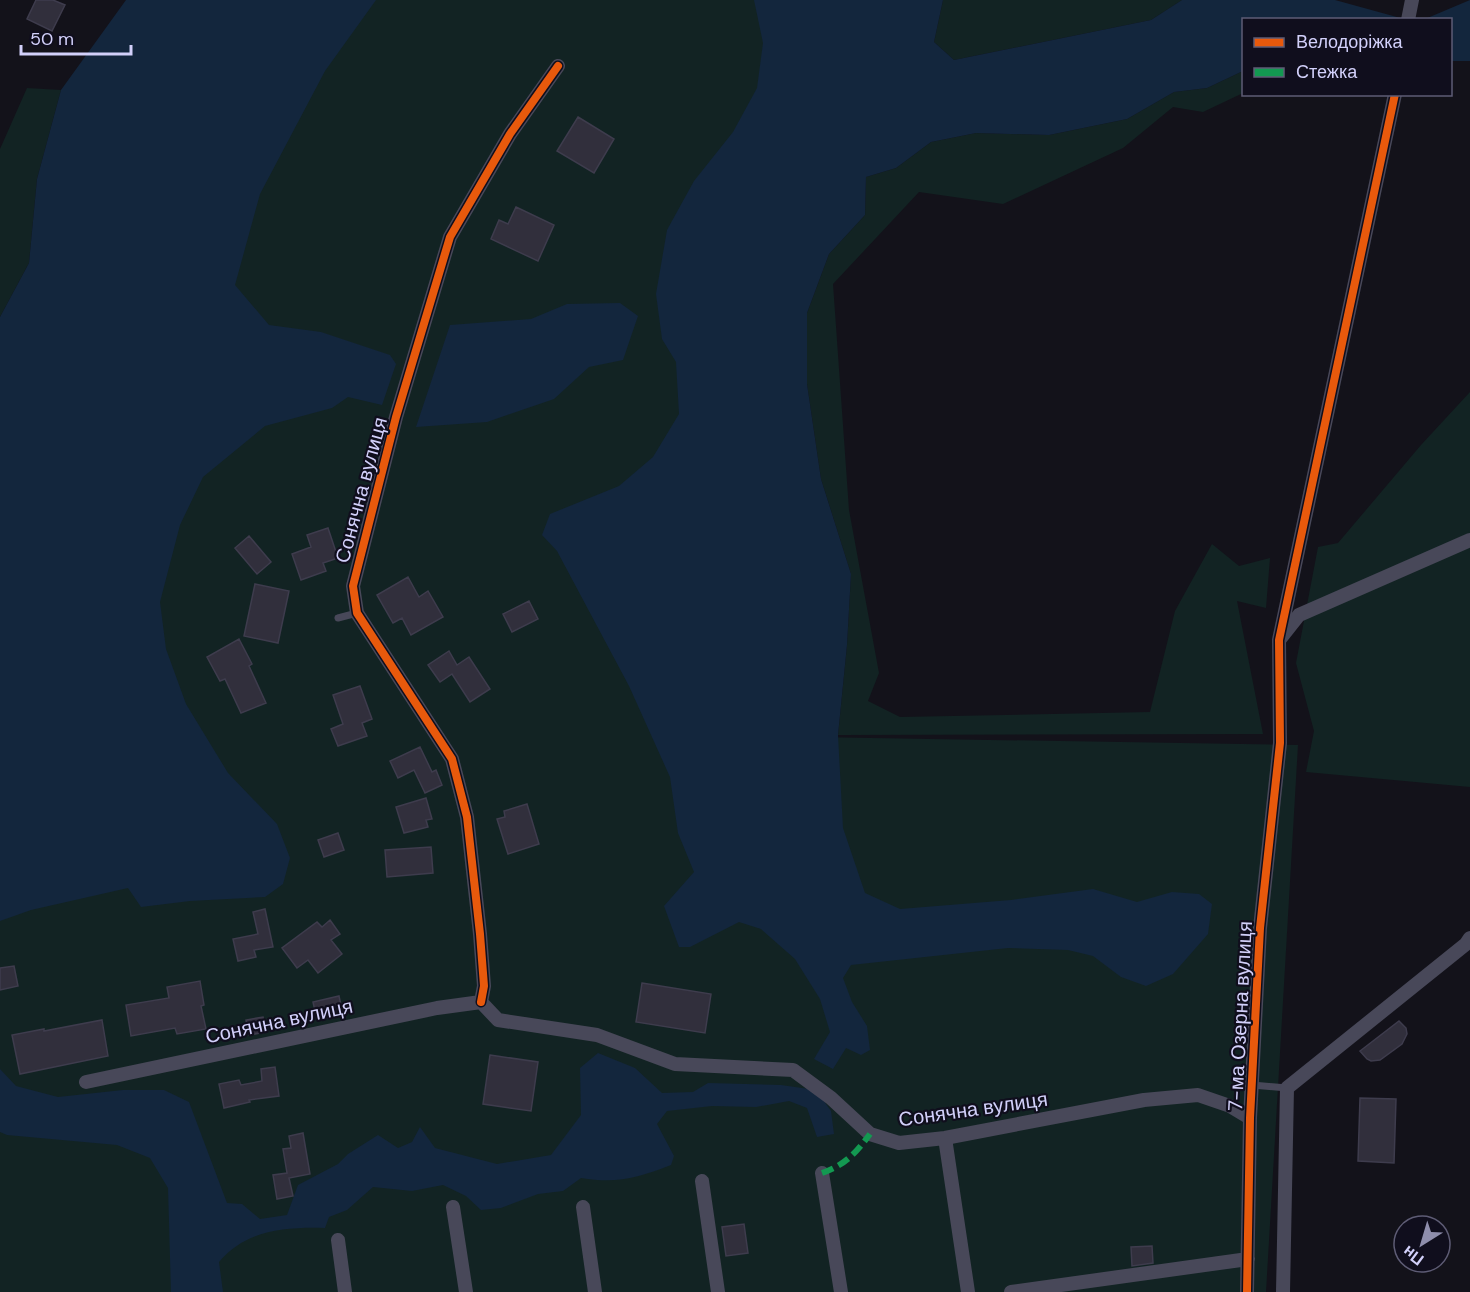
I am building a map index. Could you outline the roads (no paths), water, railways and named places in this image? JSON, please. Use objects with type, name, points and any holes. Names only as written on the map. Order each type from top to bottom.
[{"type":"street","name":"Сонячна вулиця","points":[[481,1002],[484,986],[481,945],[467,817],[452,759],[357,613],[353,586],[396,417],[450,237],[510,134],[558,66]]},
{"type":"street","name":"7-ма Озерна вулиця","points":[[1247,1292],[1250,1118],[1260,928],[1280,742],[1279,640],[1395,96]]},
{"type":"street","points":[[1279,640],[1299,615],[1470,540]]},
{"type":"street","points":[[1283,1292],[1287,1088],[1469,944]]},
{"type":"street","name":"Сонячна вулиця","points":[[86,1082],[437,1008],[481,1002]]},
{"type":"street","name":"Сонячна вулиця","points":[[481,1002],[498,1020],[597,1035],[675,1064],[794,1070],[831,1098],[870,1134],[899,1143],[945,1138],[1144,1100],[1198,1095],[1230,1106],[1250,1118]]},
{"type":"street","points":[[945,1138],[968,1292]]},
{"type":"street","points":[[822,1173],[841,1292]]},
{"type":"street","points":[[702,1181],[718,1292]]},
{"type":"street","points":[[583,1207],[595,1292]]},
{"type":"street","points":[[453,1208],[466,1292]]},
{"type":"street","points":[[338,1240],[345,1292]]},
{"type":"street","points":[[1011,1292],[1248,1259]]},
{"type":"lane","points":[[338,618],[357,613]]},
{"type":"lane","points":[[1252,1085],[1287,1088]]},
{"type":"water","points":[[126,0],[376,0],[325,71],[260,194],[235,285],[269,325],[321,332],[390,355],[396,364],[382,405],[348,397],[332,408],[265,426],[203,477],[180,525],[160,602],[166,649],[186,704],[228,773],[277,824],[290,858],[283,884],[265,897],[190,901],[141,907],[128,888],[31,910],[0,921],[0,317],[29,263],[37,179],[61,90]]},
{"type":"water","points":[[754,0],[943,0],[934,42],[954,60],[1151,20],[1182,0],[1335,0],[1400,18],[1242,18],[1242,71],[1207,88],[1174,92],[1127,119],[1049,135],[976,133],[931,142],[896,168],[866,177],[865,215],[829,254],[807,313],[807,384],[821,479],[851,574],[838,735],[843,828],[865,893],[900,909],[1011,900],[1093,889],[1137,902],[1172,892],[1199,894],[1212,904],[1208,934],[1173,974],[1146,986],[1121,977],[1093,956],[1068,950],[1008,948],[851,965],[843,978],[852,1002],[867,1026],[870,1050],[861,1055],[846,1048],[833,1069],[814,1059],[830,1032],[820,999],[795,959],[761,929],[739,922],[690,947],[679,947],[664,906],[694,872],[678,833],[670,777],[629,686],[557,551],[542,535],[550,514],[619,486],[653,457],[679,414],[676,362],[662,339],[656,294],[667,230],[694,181],[733,132],[757,88],[763,43]]},
{"type":"water","points":[[1470,0],[1470,61],[1452,61],[1452,18],[1427,18]]},
{"type":"water","points":[[620,303],[638,316],[623,360],[589,367],[554,399],[487,422],[416,427],[450,325],[531,319],[567,304]]},
{"type":"water","points":[[598,1053],[635,1068],[662,1093],[693,1092],[708,1083],[781,1085],[816,1090],[831,1111],[834,1134],[817,1137],[807,1108],[789,1101],[756,1107],[712,1106],[667,1111],[657,1124],[674,1156],[671,1165],[659,1170],[616,1180],[581,1178],[563,1191],[538,1194],[501,1208],[481,1210],[466,1196],[443,1185],[412,1191],[373,1187],[347,1210],[329,1217],[325,1228],[281,1230],[241,1243],[219,1262],[223,1292],[171,1292],[168,1188],[150,1158],[117,1145],[7,1135],[0,1132],[0,1069],[16,1086],[58,1097],[123,1090],[164,1090],[189,1102],[227,1203],[242,1204],[260,1219],[287,1215],[298,1185],[338,1164],[348,1154],[378,1135],[398,1148],[412,1142],[420,1127],[435,1148],[497,1164],[551,1155],[581,1115],[580,1068]]}]
